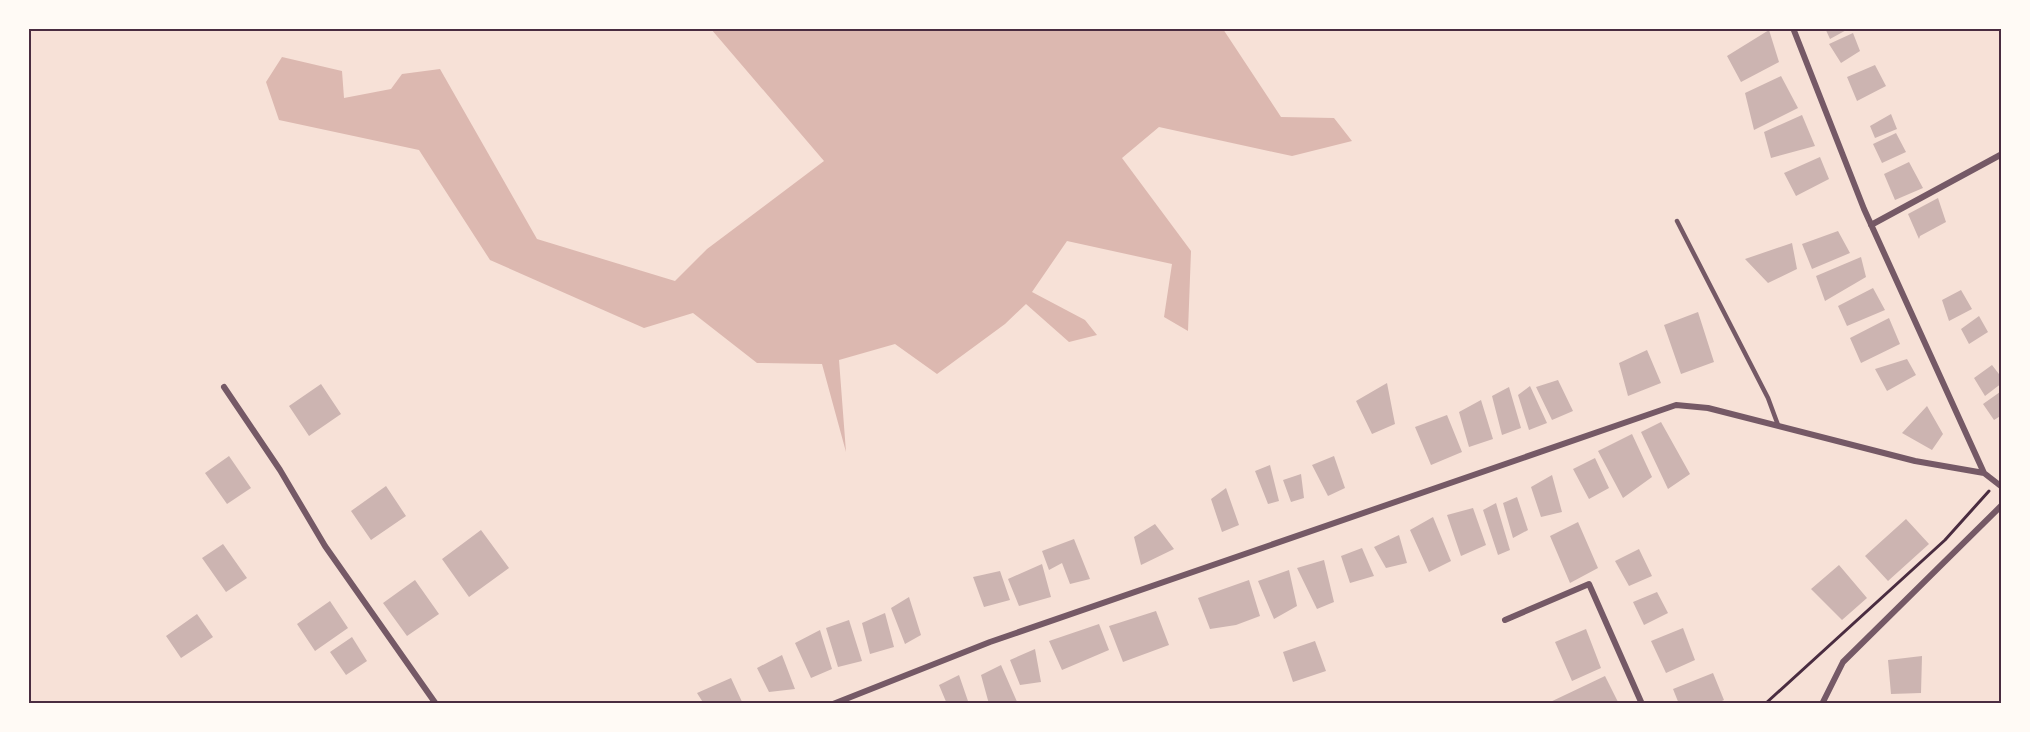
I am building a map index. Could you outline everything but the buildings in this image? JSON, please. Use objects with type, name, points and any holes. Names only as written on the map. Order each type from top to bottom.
[{"type":"street","points":[[1793,28],[1871,225],[1984,473],[1999,485]]},
{"type":"street","points":[[1871,225],[2001,154]]},
{"type":"street","points":[[224,387],[280,470],[325,546],[436,704]]},
{"type":"street","points":[[833,704],[990,642],[1224,563],[1647,413],[1676,405],[1708,408],[1915,461],[1984,473]]},
{"type":"street","points":[[1822,704],[1843,662],[2001,505]]},
{"type":"street","points":[[1505,620],[1588,584],[1642,704]]},
{"type":"lane","points":[[1677,221],[1768,398],[1778,426]]},
{"type":"path","points":[[1766,704],[1945,540],[1999,485]]},
{"type":"shaded area","points":[[711,29],[1223,29],[1281,117],[1334,118],[1352,141],[1292,156],[1159,127],[1122,158],[1191,251],[1188,331],[1164,317],[1172,264],[1067,241],[1032,292],[1085,320],[1097,335],[1069,342],[1026,304],[1005,324],[937,374],[895,344],[839,360],[846,452],[822,364],[757,363],[693,313],[644,328],[490,260],[419,150],[279,120],[266,82],[282,57],[342,71],[344,98],[391,89],[402,74],[440,69],[537,239],[675,281],[707,249],[824,161]]}]
